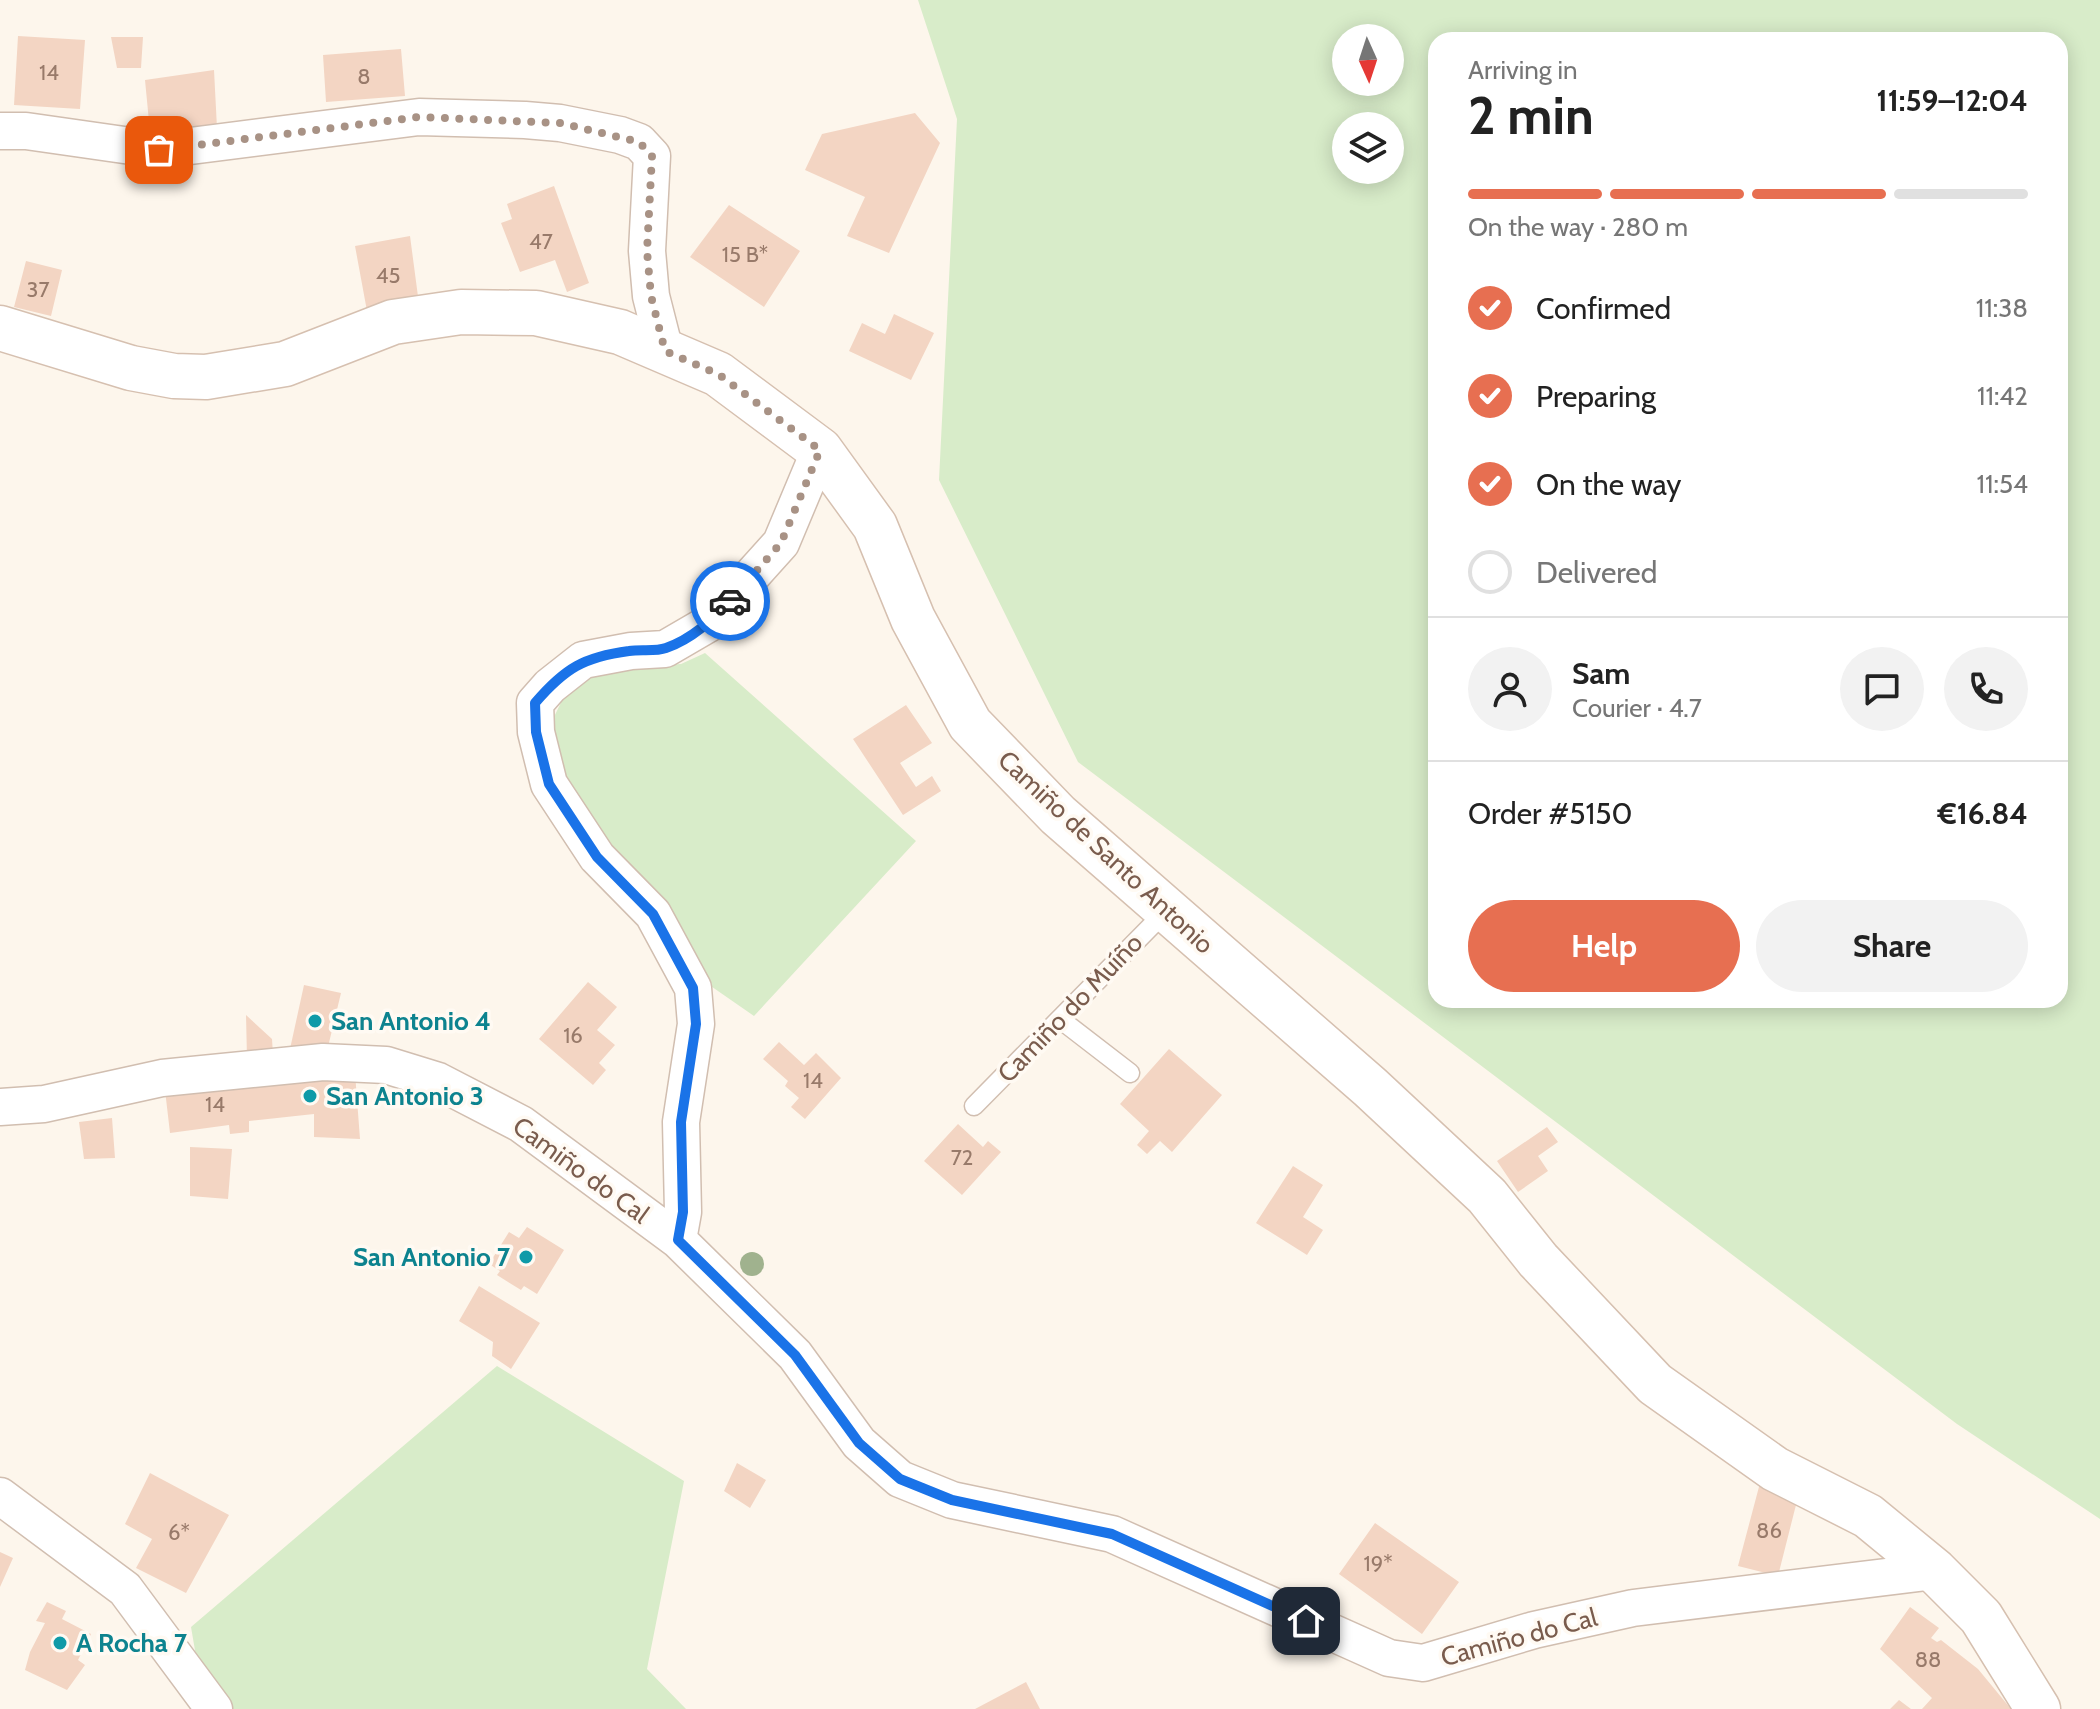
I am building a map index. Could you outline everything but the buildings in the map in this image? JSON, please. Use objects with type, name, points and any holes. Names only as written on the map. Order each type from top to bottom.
[{"type":"street","points":[[0,131],[26,131],[159,150],[419,117],[560,123],[620,135],[639,142],[652,156],[647,251],[651,296],[665,351]]},
{"type":"street","name":"Camiño de Santo Antonio","points":[[0,328],[131,368],[174,376],[206,377],[285,364],[393,322],[461,312],[536,313],[620,332],[718,374],[820,450],[875,526],[913,619],[970,724],[1058,815],[1370,1087],[1487,1196],[1538,1260],[1655,1384],[1775,1469],[1868,1516],[1935,1571],[1981,1617],[2038,1709]]},
{"type":"street","points":[[678,1240],[683,1212],[681,1122],[696,1024],[693,988],[653,914],[597,857],[549,784],[536,732],[535,703],[550,686],[583,660],[631,651],[665,649],[708,624],[781,543],[820,450]]},
{"type":"street","name":"Camiño do Cal","points":[[0,1107],[44,1104],[177,1077],[323,1062],[386,1065],[438,1081],[521,1124],[678,1240],[795,1355],[859,1443],[900,1479],[952,1500],[1112,1534],[1389,1658],[1423,1663],[1534,1630],[1633,1608],[1935,1571]]},
{"type":"street","points":[[0,1496],[125,1589],[214,1709]]},
{"type":"lane","name":"Camiño do Muíño","points":[[974,1106],[1167,910]]},
{"type":"lane","points":[[1060,1019],[1130,1073]]},
{"type":"green space","points":[[918,0],[2100,0],[2100,1519],[1957,1424],[1078,762],[939,480],[957,119]]},
{"type":"green space","points":[[705,653],[916,841],[754,1016],[692,973],[564,784],[553,719],[569,686],[587,669],[681,664]]},
{"type":"green space","points":[[497,1366],[684,1481],[647,1669],[686,1709],[205,1709],[191,1627]]},
{"type":"way so far","points":[[159,150],[419,117],[560,123],[639,142],[652,156],[647,251],[651,296],[665,351],[718,374],[820,450],[781,543],[730,601]]},
{"type":"place","name":"San Antonio 4","points":[[315,1021]]},
{"type":"place","name":"San Antonio 3","points":[[310,1096]]},
{"type":"place","name":"San Antonio 7","points":[[526,1257]]},
{"type":"place","name":"A Rocha 7","points":[[60,1643]]},
{"type":"route","points":[[730,601],[708,624],[665,649],[631,651],[583,660],[550,686],[535,703],[536,732],[549,784],[597,857],[653,914],[693,988],[696,1024],[681,1122],[683,1212],[678,1240],[795,1355],[859,1443],[900,1479],[952,1500],[1112,1534],[1306,1621]]}]
